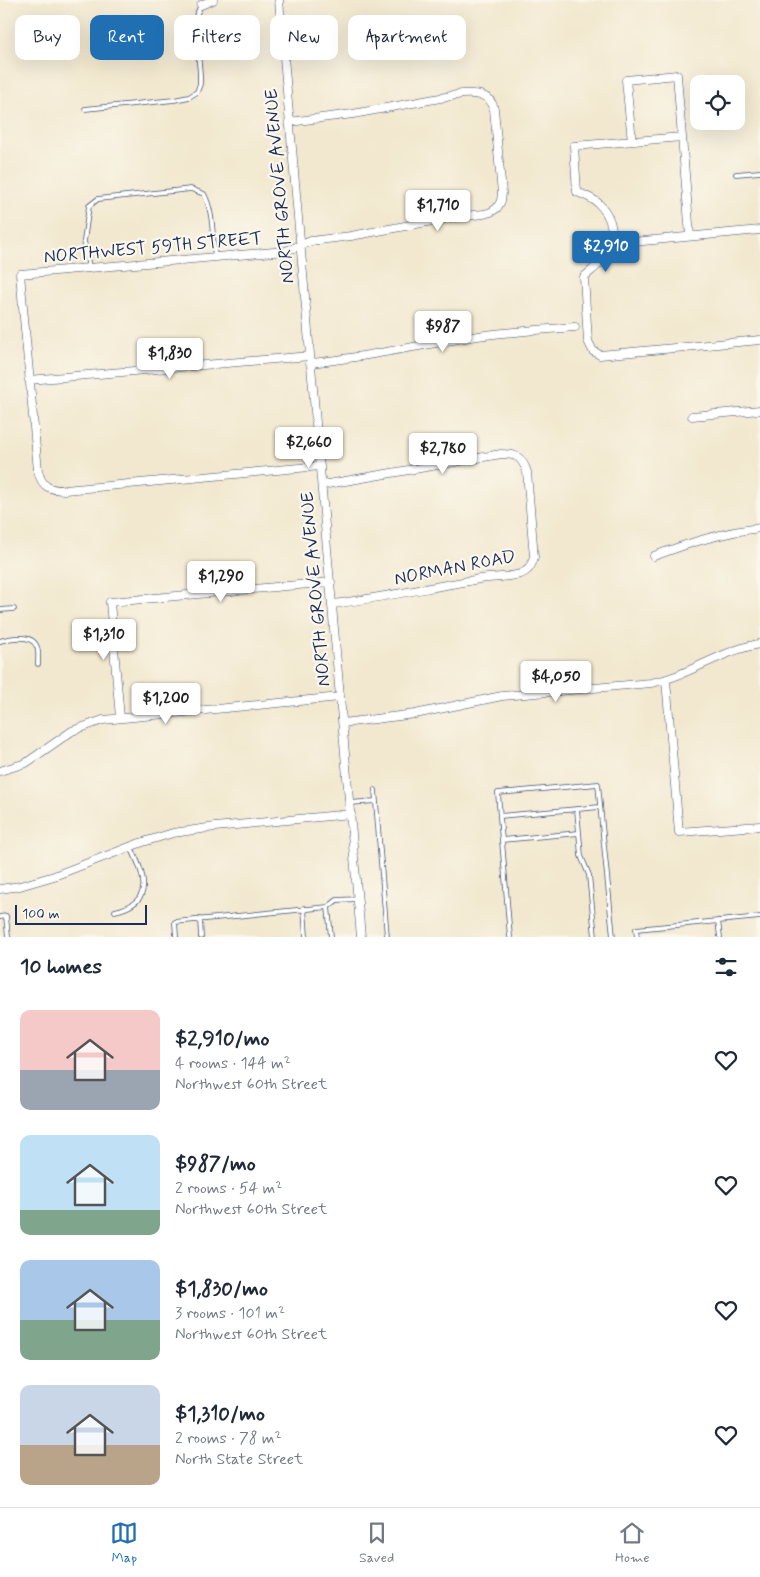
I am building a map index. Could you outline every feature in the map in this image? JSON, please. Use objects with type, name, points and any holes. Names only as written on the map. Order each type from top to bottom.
[{"type":"street","points":[[201,5],[213,0]]},
{"type":"street","name":"NORTH GROVE AVENUE","points":[[279,0],[361,937]]},
{"type":"street","points":[[632,141],[626,80],[677,75],[690,236]]},
{"type":"street","name":"NORTHWEST 59TH STREET","points":[[29,380],[20,274],[286,251],[312,241],[491,212],[497,208],[501,201],[502,193],[493,103],[478,94],[462,94],[343,116],[289,122]]},
{"type":"street","points":[[682,137],[574,146],[577,192],[590,198],[606,212],[611,222],[612,230],[611,244],[607,254],[584,277],[588,341],[593,351],[600,355],[760,340]]},
{"type":"street","points":[[611,244],[760,230]]},
{"type":"street","points":[[320,466],[65,490],[50,489],[43,484],[38,470],[29,380],[380,354],[497,333],[575,327]]},
{"type":"street","points":[[692,416],[760,410]]},
{"type":"street","name":"NORMAN ROAD","points":[[322,484],[501,454],[517,456],[524,463],[527,472],[534,557],[528,570],[520,574],[476,579],[369,600],[333,604]]},
{"type":"street","points":[[654,556],[716,535],[760,528]]},
{"type":"street","points":[[120,718],[110,602],[331,582]]},
{"type":"street","points":[[343,723],[415,714],[502,696],[651,684],[666,680],[732,650],[760,644]]},
{"type":"street","points":[[666,680],[679,832],[760,826]]},
{"type":"street","points":[[0,771],[26,763],[72,731],[103,720],[340,697]]},
{"type":"street","points":[[0,889],[20,886],[54,876],[131,846],[189,830],[351,814]]},
{"type":"lane","points":[[85,109],[174,100],[189,97],[197,92],[200,84],[200,74],[194,18],[201,5]]},
{"type":"lane","points":[[736,174],[760,172]]},
{"type":"lane","points":[[89,268],[84,241],[89,206],[98,199],[166,191],[191,189],[204,194],[211,214],[214,257]]},
{"type":"lane","points":[[0,610],[14,609]]},
{"type":"lane","points":[[0,641],[24,638],[33,641],[38,648],[38,664]]},
{"type":"lane","points":[[510,937],[498,793],[598,784],[613,937]]},
{"type":"lane","points":[[375,790],[386,937]]},
{"type":"lane","points":[[350,803],[376,801]]},
{"type":"lane","points":[[500,816],[600,807]]},
{"type":"lane","points":[[577,809],[581,856],[589,875],[595,937]]},
{"type":"lane","points":[[502,840],[579,833]]},
{"type":"lane","points":[[115,910],[134,904],[142,892],[142,871],[131,846]]},
{"type":"lane","points":[[176,937],[175,922],[328,906],[337,900],[358,899]]},
{"type":"lane","points":[[328,906],[331,937]]},
{"type":"lane","points":[[304,908],[306,937]]},
{"type":"lane","points":[[0,917],[6,916],[8,937]]},
{"type":"lane","points":[[637,937],[636,929],[760,917]]},
{"type":"lane","points":[[200,919],[201,937]]},
{"type":"lane","points":[[718,921],[720,937]]}]
